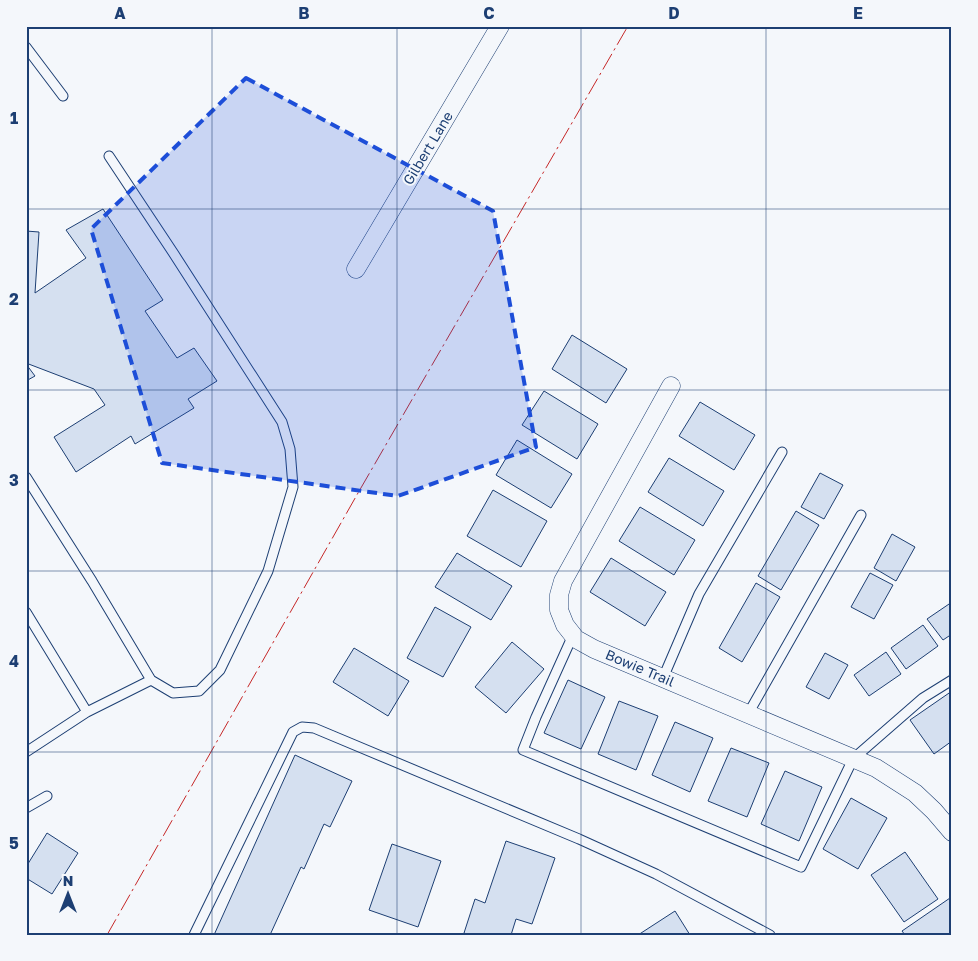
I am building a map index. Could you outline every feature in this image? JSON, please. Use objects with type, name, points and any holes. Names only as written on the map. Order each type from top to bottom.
[{"type":"street","name":"Gilbert Lane","points":[[356,269],[500,26]]},
{"type":"street","name":"Bowie Trail","points":[[671,386],[563,580],[559,595],[560,610],[565,625],[576,639],[594,649],[876,768],[915,792],[952,832]]},
{"type":"lane","points":[[26,47],[63,96]]},
{"type":"lane","points":[[26,478],[92,580],[151,680],[173,692],[199,691],[220,670],[268,571],[294,487],[290,449],[282,422],[109,156]]},
{"type":"lane","points":[[663,678],[699,594],[782,452]]},
{"type":"lane","points":[[748,714],[861,515]]},
{"type":"lane","points":[[26,612],[87,712]]},
{"type":"lane","points":[[573,635],[523,750],[801,867],[852,758],[923,698],[952,680]]},
{"type":"lane","points":[[26,752],[87,712],[151,680]]},
{"type":"lane","points":[[194,935],[293,732],[302,727],[314,728],[580,839],[656,874],[770,935]]},
{"type":"lane","points":[[26,808],[47,796]]},
{"type":"highlighted area","points":[[246,78],[493,211],[536,447],[398,496],[162,463],[91,229]]},
{"type":"building","points":[[103,209],[163,300],[145,311],[177,358],[194,348],[217,381],[188,399],[194,408],[135,444],[131,436],[76,472],[54,437],[105,405],[94,389],[26,363],[26,231],[39,232],[35,293],[86,258],[66,230]]},
{"type":"building","points":[[572,335],[627,369],[606,403],[552,369]]},
{"type":"building","points":[[26,364],[35,376],[26,381]]},
{"type":"building","points":[[544,391],[598,424],[577,459],[522,425]]},
{"type":"building","points":[[700,402],[755,435],[734,470],[679,436]]},
{"type":"building","points":[[517,440],[572,474],[551,508],[496,475]]},
{"type":"building","points":[[669,458],[724,491],[703,526],[648,492]]},
{"type":"building","points":[[820,473],[843,485],[824,519],[801,507]]},
{"type":"building","points":[[493,490],[547,521],[521,567],[467,536]]},
{"type":"building","points":[[640,507],[695,540],[674,575],[619,541]]},
{"type":"building","points":[[796,511],[819,525],[781,590],[758,576]]},
{"type":"building","points":[[892,534],[915,547],[896,581],[874,568]]},
{"type":"building","points":[[457,553],[512,586],[491,620],[435,587]]},
{"type":"building","points":[[611,558],[666,592],[645,626],[590,592]]},
{"type":"building","points":[[870,573],[893,585],[874,619],[851,607]]},
{"type":"building","points":[[756,583],[780,597],[742,662],[719,648]]},
{"type":"building","points":[[952,602],[952,634],[943,640],[927,619]]},
{"type":"building","points":[[435,607],[471,627],[443,677],[407,658]]},
{"type":"building","points":[[923,625],[938,646],[906,669],[891,648]]},
{"type":"building","points":[[512,642],[544,669],[506,713],[475,687]]},
{"type":"building","points":[[354,648],[409,681],[388,716],[333,682]]},
{"type":"building","points":[[886,652],[901,674],[869,696],[854,675]]},
{"type":"building","points":[[825,653],[848,665],[829,699],[806,687]]},
{"type":"building","points":[[568,680],[605,697],[581,749],[544,733]]},
{"type":"building","points":[[952,691],[952,741],[934,754],[910,720]]},
{"type":"building","points":[[619,701],[658,716],[636,770],[598,754]]},
{"type":"building","points":[[675,722],[713,738],[690,792],[652,775]]},
{"type":"building","points":[[731,748],[769,763],[747,817],[708,801]]},
{"type":"building","points":[[295,755],[352,781],[330,827],[324,824],[304,869],[301,867],[270,935],[214,935]]},
{"type":"building","points":[[785,771],[822,787],[799,841],[761,824]]},
{"type":"building","points":[[851,798],[887,818],[858,869],[823,849]]},
{"type":"building","points":[[47,833],[78,853],[52,894],[26,878],[26,867]]},
{"type":"building","points":[[506,841],[555,858],[532,924],[516,919],[511,935],[470,935],[464,933],[475,899],[485,903]]},
{"type":"building","points":[[392,844],[441,861],[418,927],[369,910]]},
{"type":"building","points":[[905,852],[938,899],[904,922],[871,875]]},
{"type":"building","points":[[950,898],[952,901],[952,935],[905,935],[902,931]]},
{"type":"building","points":[[675,911],[690,935],[638,935]]},
{"type":"power","points":[[107,935],[358,493],[628,26]]}]
